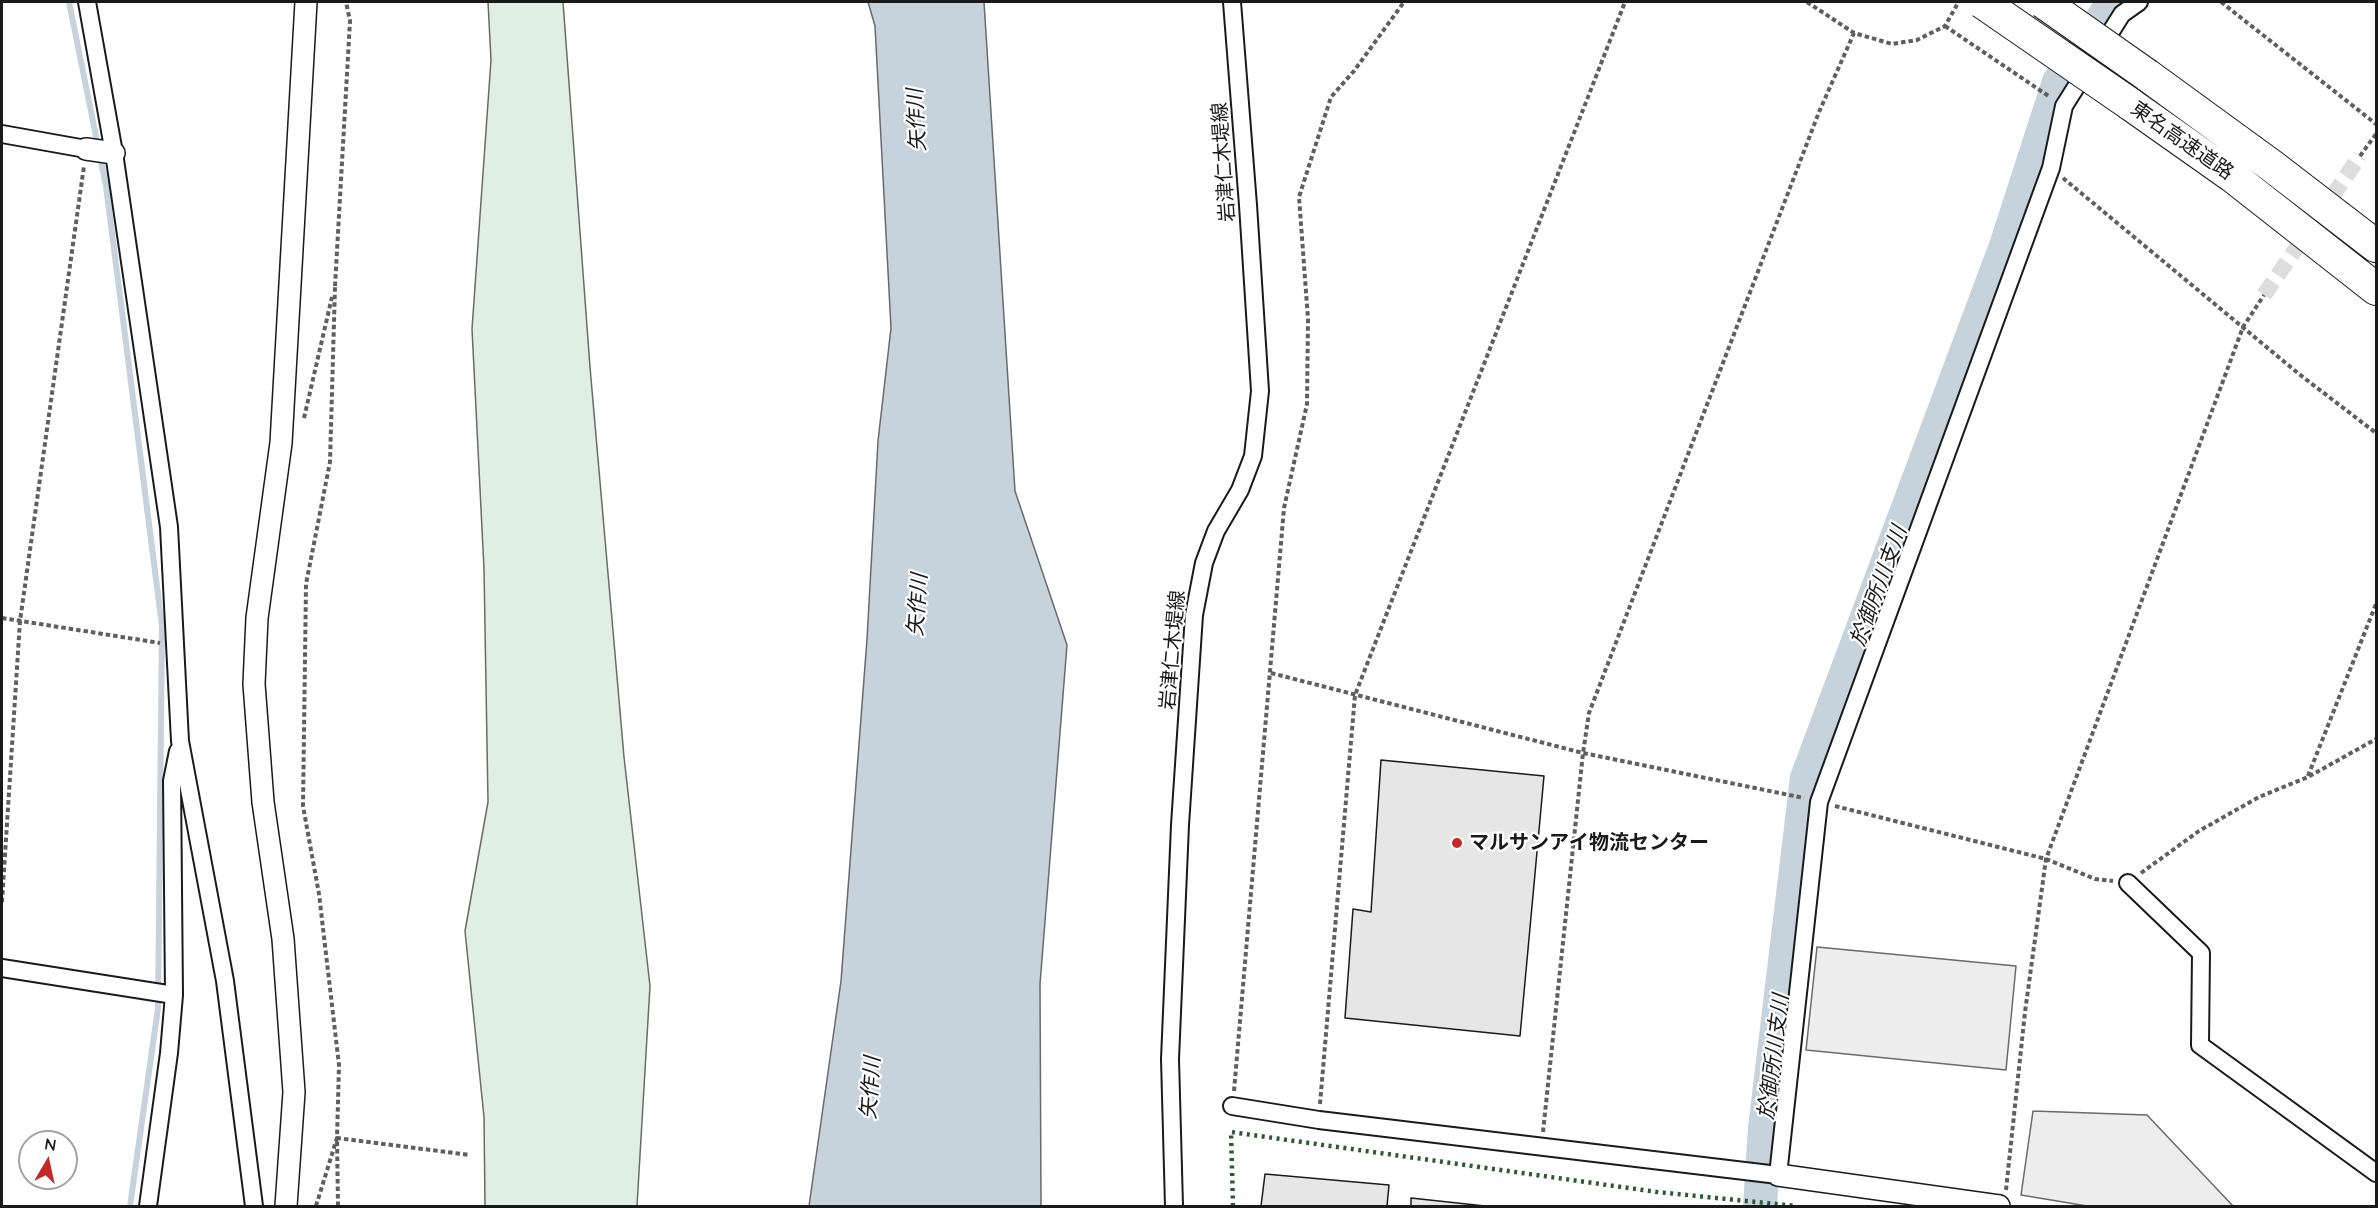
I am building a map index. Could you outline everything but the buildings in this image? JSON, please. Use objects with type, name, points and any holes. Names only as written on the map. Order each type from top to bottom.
[{"type":"highway","name":"東名高速道路","points":[[1982,2],[2232,176],[2376,289]]},
{"type":"highway","name":"東名高速道路","points":[[2043,2],[2272,166],[2376,246]]},
{"type":"street","points":[[87,2],[114,153],[169,527],[180,741],[225,981],[254,1206]]},
{"type":"street","points":[[286,1206],[294,1092],[283,939],[263,802],[254,684],[257,618],[281,443],[306,2]]},
{"type":"street","name":"岩津仁木堤線","points":[[1174,1206],[1170,1059],[1180,825],[1194,615],[1204,563],[1216,531],[1240,490],[1253,456],[1260,391],[1232,2]]},
{"type":"street","points":[[1778,1175],[1819,801],[2051,168],[2064,106],[2122,14],[2139,2]]},
{"type":"street","points":[[2,134],[114,153]]},
{"type":"street","points":[[148,1206],[169,1053],[174,995],[172,781],[180,741]]},
{"type":"street","points":[[2128,883],[2200,952],[2200,1045],[2376,1173]]},
{"type":"street","points":[[2,968],[174,995]]},
{"type":"street","points":[[1232,1106],[1319,1120],[2002,1201]]},
{"type":"path","points":[[338,1206],[339,1065],[319,894],[303,806],[306,584],[330,462],[334,287],[350,21],[346,2]]},
{"type":"path","points":[[1232,1106],[1284,508],[1307,404],[1308,319],[1299,197],[1331,97],[1354,71],[1404,2]]},
{"type":"path","points":[[1319,1120],[1355,695],[1625,2]]},
{"type":"path","points":[[1807,2],[1854,33],[1892,44],[1917,40],[1945,26],[1959,2]]},
{"type":"path","points":[[2221,2],[2376,123]]},
{"type":"path","points":[[1945,26],[2064,106]]},
{"type":"path","points":[[1542,1146],[1582,753],[1589,713],[1818,112],[1854,33]]},
{"type":"path","points":[[2360,156],[2376,134]]},
{"type":"path","points":[[2,902],[20,621],[86,149]]},
{"type":"path","points":[[2051,168],[2243,327],[2376,433]]},
{"type":"path","points":[[302,423],[334,287]]},
{"type":"path","points":[[2002,1201],[2046,859],[2243,327],[2264,295]]},
{"type":"path","points":[[2308,777],[2376,604]]},
{"type":"path","points":[[2,618],[176,645]]},
{"type":"path","points":[[1271,672],[1582,753],[1819,801],[2046,859],[2095,879],[2128,883],[2199,831],[2259,797],[2308,777],[2376,739]]},
{"type":"path","points":[[337,1138],[470,1155]]},
{"type":"path","points":[[316,1206],[337,1138]]},
{"type":"green space","points":[[488,2],[563,2],[590,367],[624,757],[650,986],[637,1206],[485,1206],[484,1117],[465,931],[488,802],[484,569],[472,329],[491,60]]},
{"type":"shaded area","points":[[1817,947],[2016,966],[2006,1070],[1806,1050]]},
{"type":"shaded area","points":[[2033,1111],[2147,1115],[2233,1206],[2087,1206],[2021,1195]]},
{"type":"water","name":"矢作川","points":[[868,2],[984,2],[1015,491],[1067,645],[1040,984],[1041,1206],[809,1206],[841,981],[867,639],[878,441],[891,328],[875,26]]},
{"type":"waterway","points":[[69,2],[106,186],[162,626],[158,1008],[130,1206]]},
{"type":"waterway","name":"於御所川支川","points":[[1760,1206],[1765,1128],[1807,778],[2006,246],[2059,82],[2105,15],[2119,2]]},
{"type":"tunnel","points":[[2264,295],[2360,156]]},
{"type":"hedge","points":[[1233,1206],[1231,1132],[1657,1192],[1796,1206]]},
{"type":"place","name":"マルサンアイ物流センター","points":[[1457,843]]}]
